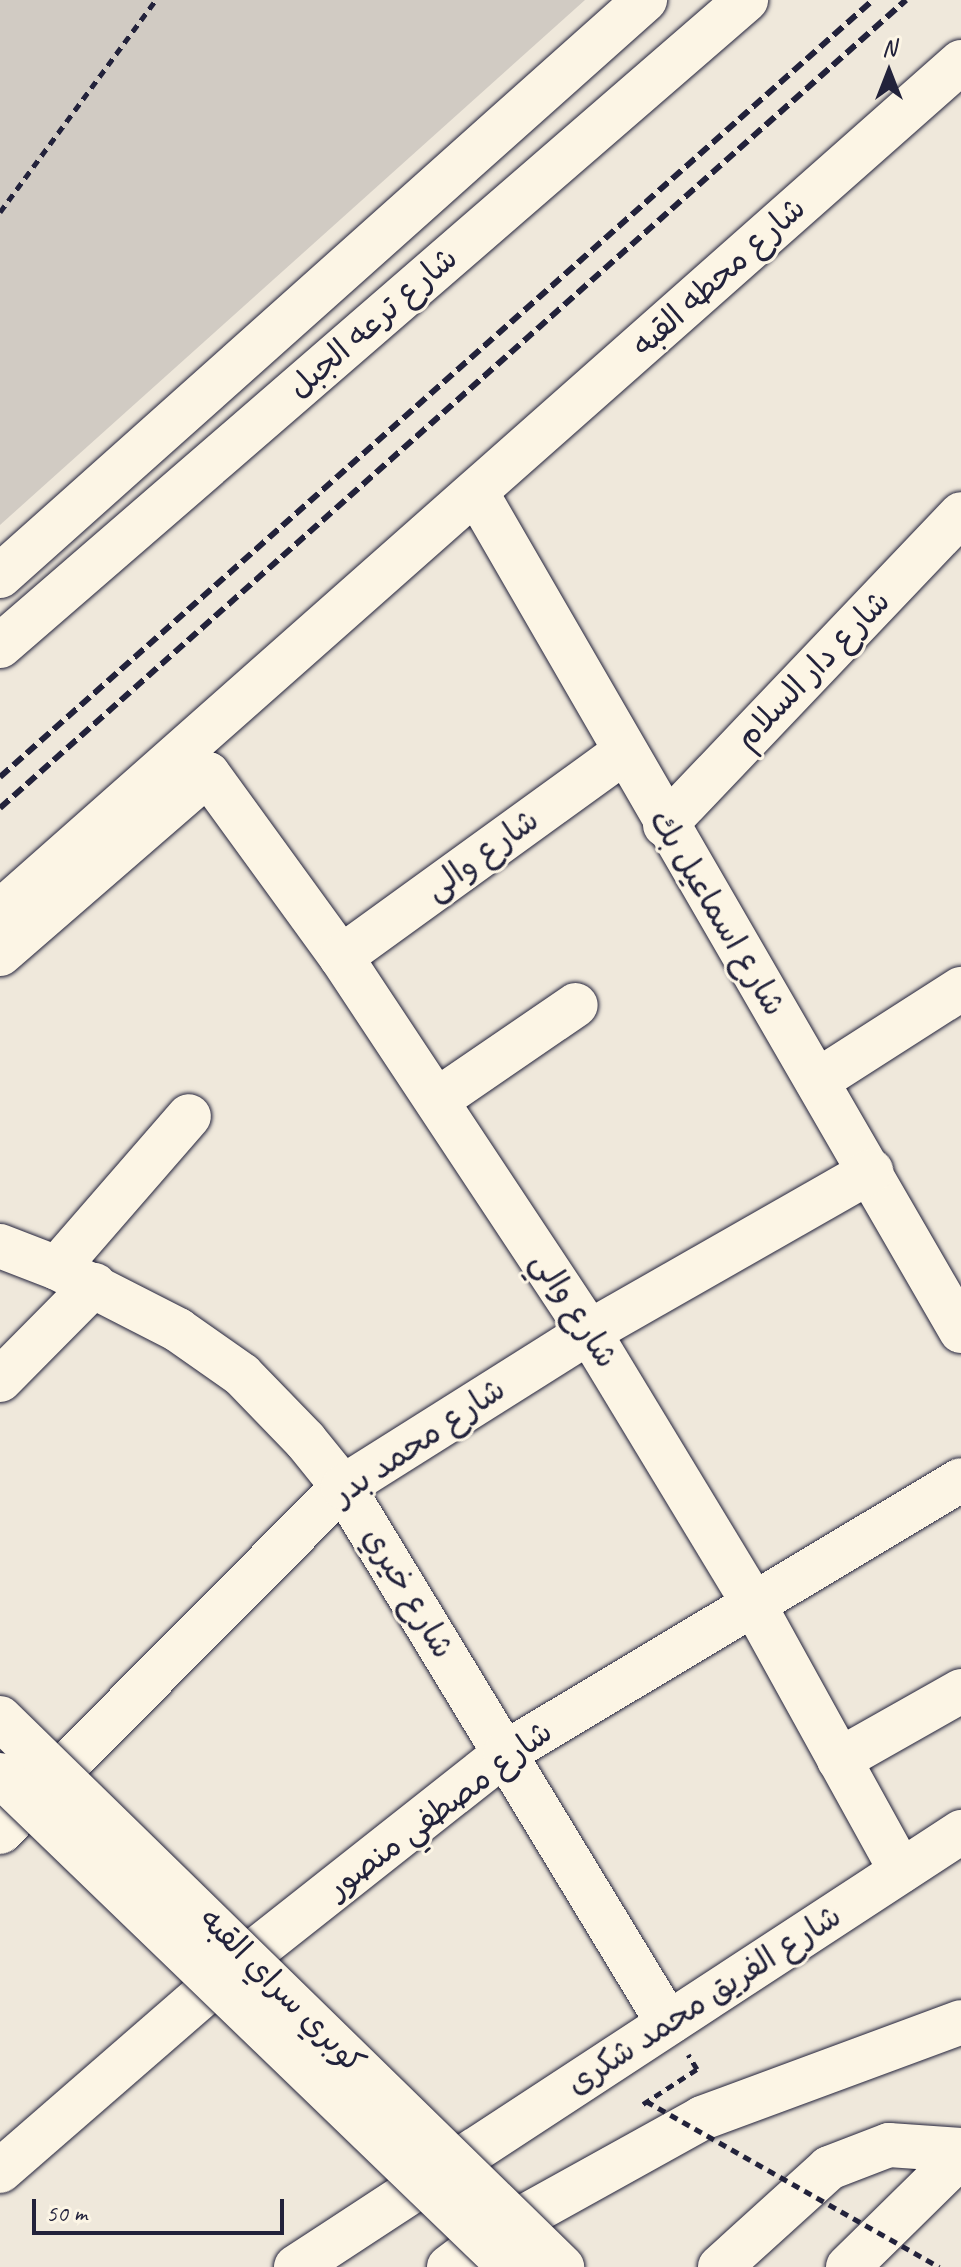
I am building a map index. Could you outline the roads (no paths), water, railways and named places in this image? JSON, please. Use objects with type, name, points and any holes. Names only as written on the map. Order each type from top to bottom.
[{"type":"street","name":"شارع ترعه الجبل","points":[[0,576],[645,0]]},
{"type":"street","name":"شارع ترعه الجبل","points":[[0,646],[746,0]]},
{"type":"street","name":"شارع محطه القبه","points":[[0,912],[961,62]]},
{"type":"street","name":"شارع اسماعيل بك","points":[[476,492],[665,825],[871,1171],[961,1331]]},
{"type":"street","name":"شارع دار السلام","points":[[665,825],[961,514]]},
{"type":"street","name":"شارع والى","points":[[341,957],[624,752]]},
{"type":"street","name":"شارع والي","points":[[0,954],[208,774],[341,957],[589,1332],[753,1603],[901,1871]]},
{"type":"street","points":[[817,1081],[961,989]]},
{"type":"street","points":[[437,1100],[576,1005]]},
{"type":"street","points":[[0,1380],[189,1116]]},
{"type":"street","name":"شارع محمد بدر","points":[[0,1832],[343,1487],[589,1332],[871,1171]]},
{"type":"street","name":"شارع خيري","points":[[0,1246],[75,1276],[178,1330],[242,1375],[343,1487],[668,2023]]},
{"type":"street","name":"شارع مصطفي منصور","points":[[0,2171],[242,1961],[505,1753],[961,1480]]},
{"type":"street","points":[[839,1760],[961,1691]]},
{"type":"street","points":[[0,1720],[446,2167]]},
{"type":"street","name":"كوبري سراي القبه","points":[[0,1720],[562,2267]]},
{"type":"street","name":"كوبري سراي القبه","points":[[0,1775],[510,2267]]},
{"type":"street","name":"شارع الفريق محمد شكرى","points":[[296,2267],[961,1832]]},
{"type":"street","points":[[449,2267],[493,2234],[702,2118],[845,2060],[961,2022]]},
{"type":"street","points":[[720,2267],[829,2168],[889,2145],[961,2153]]},
{"type":"street","points":[[848,2267],[961,2153]]},
{"type":"railway","points":[[0,777],[873,0]]},
{"type":"railway","points":[[0,808],[906,0]]}]
